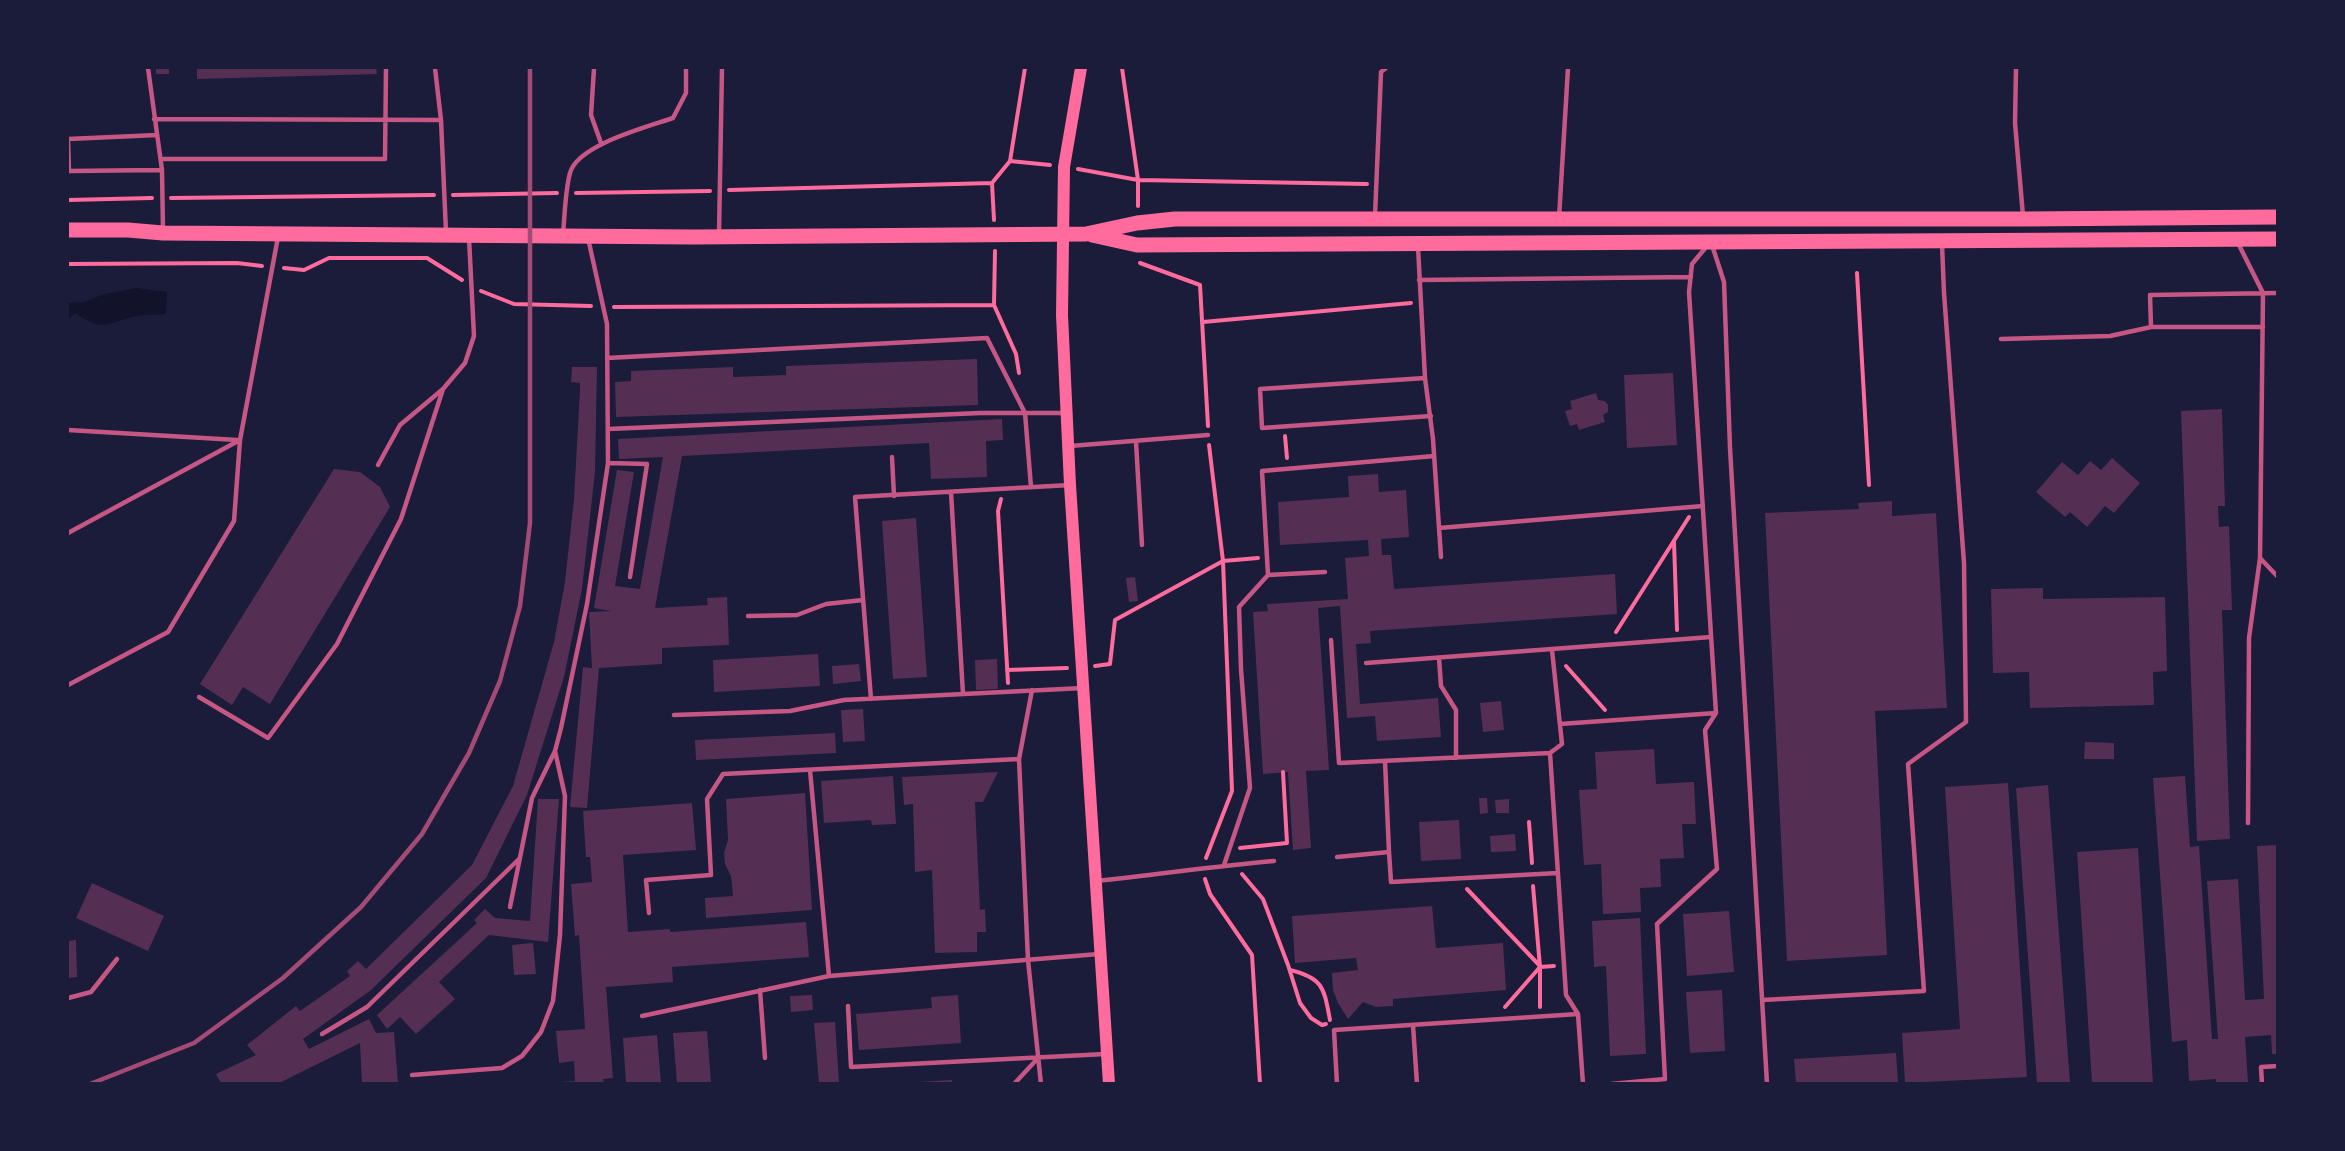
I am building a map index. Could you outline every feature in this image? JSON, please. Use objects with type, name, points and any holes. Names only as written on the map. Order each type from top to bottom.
[{"type":"main road","points":[[1081,68],[1064,167],[1062,315],[1070,485],[1109,1083]]},
{"type":"main road","points":[[68,230],[128,230],[163,233],[719,237],[1086,234],[1137,223],[1175,219],[2277,217]]},
{"type":"main road","points":[[1086,234],[1137,245],[2277,239]]},
{"type":"lane","points":[[148,68],[161,159],[163,233]]},
{"type":"lane","points":[[161,159],[385,159],[386,68]]},
{"type":"lane","points":[[435,68],[441,120],[446,235]]},
{"type":"lane","points":[[563,236],[570,171],[586,154],[601,143],[673,118],[686,93],[686,68]]},
{"type":"lane","points":[[719,237],[722,68]]},
{"type":"lane","points":[[1375,218],[1381,72],[1386,68]]},
{"type":"lane","points":[[1559,218],[1568,68]]},
{"type":"lane","points":[[2016,68],[2015,123],[2023,219]]},
{"type":"lane","points":[[594,69],[591,115],[601,143]]},
{"type":"lane","points":[[154,119],[441,120]]},
{"type":"lane","points":[[157,135],[68,139],[69,171],[162,170]]},
{"type":"lane","points":[[68,685],[168,632],[234,521],[240,440],[279,234]]},
{"type":"lane","points":[[378,465],[400,425],[443,389],[465,363],[474,336],[469,235]]},
{"type":"lane","points":[[510,908],[532,798],[555,751],[561,728],[587,604],[608,463],[607,324],[587,236]]},
{"type":"lane","points":[[2236,239],[2263,293],[2260,558],[2249,638],[2248,823]]},
{"type":"lane","points":[[1763,1000],[1924,991],[1908,765],[1966,722],[1964,563],[1942,241]]},
{"type":"lane","points":[[1611,1083],[1665,1079],[1657,924],[1717,869],[1705,730],[1716,712],[1689,292],[1692,264],[1711,242]]},
{"type":"lane","points":[[1711,242],[1724,282],[1730,447],[1767,1083]]},
{"type":"lane","points":[[1418,244],[1425,378],[1431,416],[1441,557]]},
{"type":"lane","points":[[1419,280],[1691,277]]},
{"type":"lane","points":[[2151,327],[2150,295],[2277,293]]},
{"type":"lane","points":[[2001,339],[2110,336],[2151,327],[2263,327]]},
{"type":"lane","points":[[607,358],[987,338],[1025,413],[1031,487]]},
{"type":"lane","points":[[1425,378],[1260,389],[1262,428],[1431,416]]},
{"type":"lane","points":[[199,697],[268,738],[337,644],[401,519],[443,389]]},
{"type":"lane","points":[[608,429],[1067,413]]},
{"type":"lane","points":[[68,430],[240,440]]},
{"type":"lane","points":[[1069,446],[1208,435]]},
{"type":"lane","points":[[68,533],[240,440]]},
{"type":"lane","points":[[1136,442],[1142,545]]},
{"type":"lane","points":[[1268,575],[1262,471],[1434,456]]},
{"type":"lane","points":[[892,457],[894,496]]},
{"type":"lane","points":[[608,463],[647,464],[630,578]]},
{"type":"lane","points":[[871,699],[855,497],[1070,485]]},
{"type":"lane","points":[[951,492],[963,694]]},
{"type":"lane","points":[[1439,528],[1703,506]]},
{"type":"lane","points":[[2260,558],[2277,577]]},
{"type":"lane","points":[[1224,865],[1250,788],[1239,607],[1268,575],[1325,572]]},
{"type":"lane","points":[[748,616],[797,615],[826,604],[863,600]]},
{"type":"lane","points":[[1365,663],[1711,637]]},
{"type":"lane","points":[[1331,639],[1339,763],[1550,753],[1562,744],[1552,650]]},
{"type":"lane","points":[[1439,658],[1441,686],[1456,710],[1456,758]]},
{"type":"lane","points":[[674,715],[790,711],[844,700],[1083,688]]},
{"type":"lane","points":[[1032,690],[1019,759],[1028,960],[1041,1083]]},
{"type":"lane","points":[[1560,724],[1716,712]]},
{"type":"lane","points":[[412,1075],[502,1068],[522,1056],[541,1032],[553,1001],[560,935],[565,796],[555,751]]},
{"type":"lane","points":[[1550,753],[1566,995],[1578,1014],[1582,1083]]},
{"type":"lane","points":[[649,913],[646,880],[711,875],[707,799],[723,774],[1019,759]]},
{"type":"lane","points":[[1385,761],[1392,882],[1558,873]]},
{"type":"lane","points":[[810,770],[829,976]]},
{"type":"lane","points":[[1337,857],[1389,852]]},
{"type":"lane","points":[[322,1034],[367,1007],[520,858]]},
{"type":"lane","points":[[1096,882],[1202,870],[1224,865],[1274,861]]},
{"type":"lane","points":[[642,1016],[829,976],[1101,954]]},
{"type":"lane","points":[[68,998],[91,992],[117,959]]},
{"type":"lane","points":[[760,990],[765,1058]]},
{"type":"lane","points":[[848,1006],[851,1067],[1107,1053]]},
{"type":"lane","points":[[1337,1083],[1334,1030],[1578,1014]]},
{"type":"lane","points":[[1413,1024],[1418,1083]]},
{"type":"lane","points":[[1014,1083],[1039,1057]]},
{"type":"lane","points":[[2262,1083],[2261,1067],[2277,1066]]},
{"type":"path","points":[[1122,68],[1138,180],[1137,223]]},
{"type":"path","points":[[1010,161],[1064,167],[1138,180],[1376,185]]},
{"type":"path","points":[[68,200],[721,191],[992,183]]},
{"type":"path","points":[[1137,245],[1137,261],[1200,285],[1208,435],[1223,561]]},
{"type":"path","points":[[68,264],[237,263],[304,270],[329,258],[427,258],[472,287],[514,304],[603,307],[994,305]]},
{"type":"path","points":[[1857,273],[1869,485]]},
{"type":"path","points":[[1203,322],[1421,302]]},
{"type":"path","points":[[1285,426],[1287,469]]},
{"type":"path","points":[[1003,489],[998,511],[1009,692]]},
{"type":"path","points":[[1607,646],[1695,507]]},
{"type":"path","points":[[1674,540],[1677,640]]},
{"type":"path","points":[[1007,670],[1082,668],[1110,664],[1115,620],[1223,561],[1267,558]]},
{"type":"path","points":[[1552,650],[1613,720]]},
{"type":"path","points":[[1239,848],[1287,843],[1283,772]]},
{"type":"path","points":[[1529,822],[1540,967],[1540,1010]]},
{"type":"path","points":[[1233,864],[1263,899],[1290,970],[1299,1003],[1311,1018],[1322,1024],[1331,1023],[1325,992],[1319,982],[1307,974],[1290,970]]},
{"type":"path","points":[[1458,880],[1540,967]]},
{"type":"path","points":[[1493,1019],[1540,967]]},
{"type":"shaded area","points":[[136,288],[167,292],[166,314],[136,316],[103,325],[91,322],[75,313],[68,319],[68,303],[85,302],[101,295]]},
{"type":"building","points":[[156,68],[169,68],[169,74],[156,74]]},
{"type":"building","points":[[197,68],[376,68],[377,74],[197,79]]},
{"type":"building","points":[[977,359],[978,405],[616,417],[615,382],[631,381],[631,371],[733,367],[733,377],[786,375],[786,366]]},
{"type":"building","points":[[572,367],[597,367],[595,472],[582,589],[564,677],[527,795],[486,878],[371,990],[303,1039],[309,1049],[369,1019],[376,1033],[394,1032],[398,1083],[362,1083],[360,1043],[279,1083],[221,1083],[216,1074],[256,1055],[247,1045],[296,1006],[300,1011],[350,976],[347,971],[358,961],[366,969],[472,865],[513,786],[554,642],[565,582],[574,499],[580,390],[580,383],[571,382]]},
{"type":"building","points":[[1673,373],[1677,445],[1627,448],[1624,375]]},
{"type":"building","points":[[1596,393],[1598,400],[1605,401],[1608,405],[1608,412],[1603,415],[1605,422],[1579,430],[1577,424],[1570,426],[1565,411],[1572,409],[1570,401]]},
{"type":"building","points":[[2222,409],[2225,506],[2218,506],[2219,527],[2229,526],[2232,610],[2222,610],[2230,839],[2197,841],[2181,411]]},
{"type":"building","points":[[1002,419],[1003,440],[986,441],[987,477],[931,479],[929,443],[682,456],[655,608],[708,605],[707,598],[727,597],[729,645],[662,648],[662,664],[599,668],[587,808],[570,807],[583,667],[592,668],[589,612],[611,611],[594,608],[617,470],[634,472],[615,586],[640,589],[663,457],[619,459],[618,439]]},
{"type":"building","points":[[2112,458],[2140,483],[2114,513],[2105,506],[2087,527],[2070,512],[2065,517],[2036,492],[2062,462],[2078,475],[2090,461],[2101,470]]},
{"type":"building","points":[[334,469],[360,472],[380,487],[390,507],[270,704],[243,687],[232,705],[200,684]]},
{"type":"building","points":[[1378,474],[1379,492],[1406,490],[1409,537],[1381,539],[1382,555],[1391,555],[1394,589],[1615,574],[1617,614],[1370,631],[1371,643],[1356,644],[1360,704],[1438,698],[1441,737],[1377,741],[1375,716],[1347,718],[1340,606],[1318,608],[1329,770],[1306,771],[1311,848],[1293,850],[1288,772],[1263,774],[1253,612],[1268,611],[1267,604],[1348,599],[1345,558],[1369,556],[1368,540],[1280,545],[1278,502],[1349,497],[1348,476]]},
{"type":"building","points":[[1892,501],[1892,516],[1936,513],[1947,708],[1875,711],[1887,955],[1787,961],[1765,513],[1859,509],[1858,503]]},
{"type":"building","points":[[916,518],[927,677],[893,679],[882,521]]},
{"type":"building","points":[[1135,577],[1138,601],[1129,602],[1126,578]]},
{"type":"building","points":[[2043,588],[2043,599],[2165,597],[2167,671],[2153,672],[2154,705],[2030,708],[2029,672],[1993,673],[1991,589]]},
{"type":"building","points":[[818,654],[820,686],[714,692],[713,660]]},
{"type":"building","points":[[997,659],[998,689],[976,690],[975,660]]},
{"type":"building","points":[[859,664],[861,681],[833,684],[832,666]]},
{"type":"building","points":[[1501,701],[1504,730],[1483,732],[1480,703]]},
{"type":"building","points":[[863,709],[865,741],[843,742],[841,710]]},
{"type":"building","points":[[835,733],[836,753],[696,760],[695,740]]},
{"type":"building","points":[[2085,742],[2114,743],[2114,759],[2084,759]]},
{"type":"building","points":[[1654,749],[1656,784],[1694,782],[1696,824],[1682,824],[1684,858],[1660,859],[1661,887],[1640,888],[1641,912],[1603,914],[1601,864],[1584,865],[1579,790],[1597,789],[1595,752]]},
{"type":"building","points":[[998,772],[983,802],[975,802],[980,910],[985,909],[986,932],[977,932],[977,952],[935,953],[932,870],[915,872],[913,804],[904,805],[902,777]]},
{"type":"building","points":[[893,776],[896,824],[872,825],[871,820],[824,823],[821,781]]},
{"type":"building","points":[[2185,776],[2190,847],[2199,846],[2212,1039],[2218,1039],[2207,881],[2238,879],[2245,1000],[2264,999],[2257,846],[2277,845],[2277,1054],[2272,1054],[2271,1035],[2245,1037],[2248,1083],[2216,1083],[2216,1079],[2189,1081],[2187,1040],[2172,1042],[2153,778]]},
{"type":"building","points":[[2008,783],[2027,1077],[1905,1083],[1902,1033],[1960,1029],[1945,787]]},
{"type":"building","points":[[2048,785],[2070,1083],[2037,1083],[2016,788]]},
{"type":"building","points":[[805,793],[812,910],[706,918],[705,898],[733,896],[731,876],[725,864],[724,853],[728,840],[726,799]]},
{"type":"building","points":[[1479,798],[1487,798],[1488,813],[1480,814]]},
{"type":"building","points":[[538,799],[559,799],[548,942],[489,935],[439,982],[455,999],[416,1034],[400,1017],[387,1029],[377,1015],[477,923],[474,920],[485,909],[495,918],[530,921]]},
{"type":"building","points":[[1509,799],[1509,813],[1496,813],[1495,800]]},
{"type":"building","points":[[692,803],[696,850],[623,855],[628,932],[670,929],[670,932],[806,922],[809,957],[672,967],[673,982],[606,987],[613,1078],[603,1079],[604,1083],[562,1083],[575,1081],[574,1061],[559,1063],[556,1031],[585,1029],[579,935],[575,936],[571,884],[592,882],[590,857],[586,857],[583,811]]},
{"type":"building","points":[[1459,820],[1461,859],[1421,861],[1419,822]]},
{"type":"building","points":[[1515,834],[1516,851],[1491,852],[1490,836]]},
{"type":"building","points":[[2138,848],[2153,1083],[2092,1083],[2077,852]]},
{"type":"building","points":[[92,883],[164,916],[148,951],[76,918]]},
{"type":"building","points":[[1432,906],[1436,948],[1503,943],[1506,990],[1393,999],[1393,1006],[1376,1007],[1363,1002],[1348,1019],[1333,990],[1332,973],[1358,970],[1356,958],[1295,963],[1292,916]]},
{"type":"building","points":[[1729,911],[1734,972],[1687,976],[1683,914]]},
{"type":"building","points":[[1640,918],[1646,1054],[1610,1056],[1606,966],[1594,967],[1592,921]]},
{"type":"building","points":[[76,940],[77,977],[68,978],[68,941]]},
{"type":"building","points":[[533,943],[536,974],[514,975],[512,945]]},
{"type":"building","points":[[1722,990],[1725,1051],[1690,1053],[1686,992]]},
{"type":"building","points":[[812,995],[813,1010],[791,1012],[790,996]]},
{"type":"building","points":[[958,995],[961,1043],[859,1050],[856,1014],[932,1008],[931,997]]},
{"type":"building","points":[[835,1022],[839,1083],[819,1083],[814,1023]]},
{"type":"building","points":[[707,1031],[711,1083],[677,1083],[673,1033]]},
{"type":"building","points":[[657,1035],[661,1083],[626,1083],[623,1038]]},
{"type":"building","points":[[1896,1053],[1898,1083],[1796,1083],[1794,1059]]},
{"type":"building","points":[[952,1080],[952,1083],[918,1083],[918,1082]]},
{"type":"railway","points":[[90,1084],[194,1043],[283,978],[361,907],[422,834],[469,753],[500,681],[520,606],[530,523],[530,68]]}]
